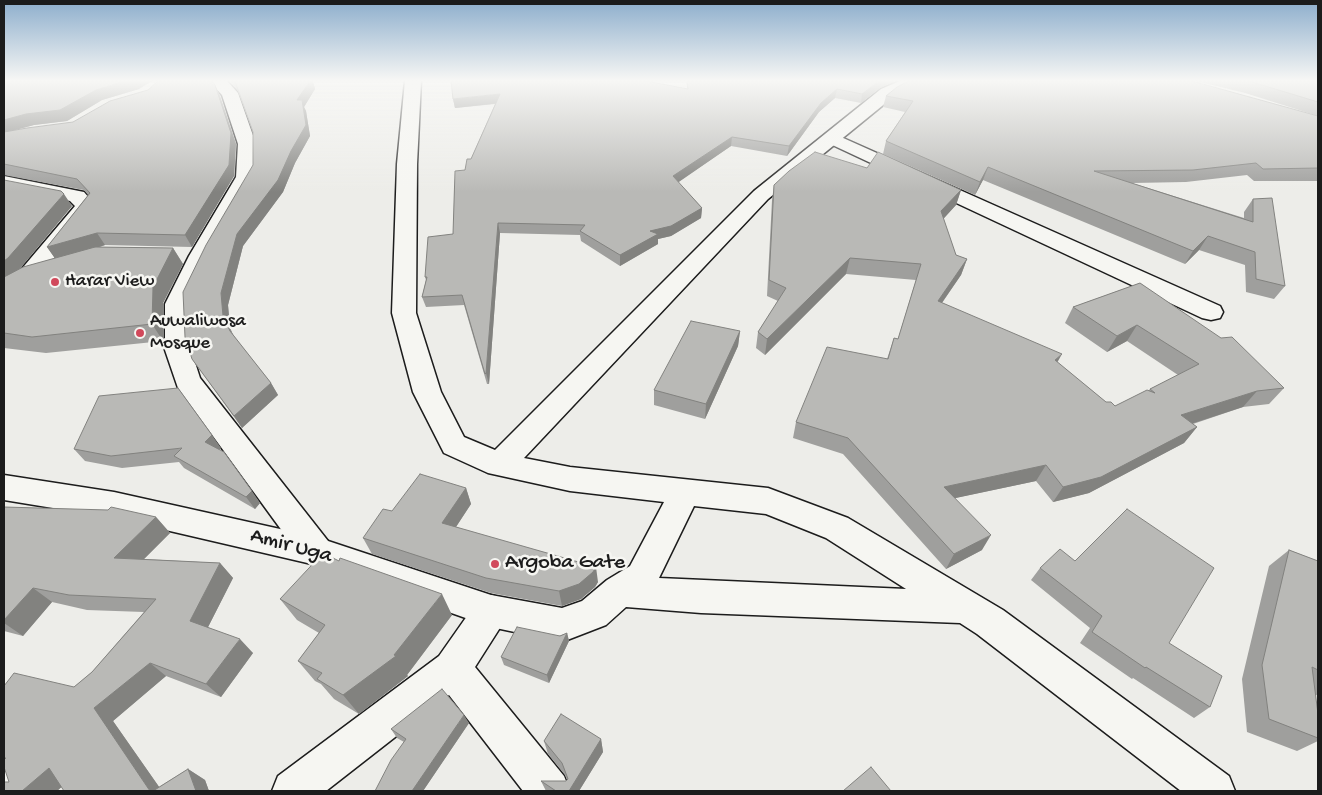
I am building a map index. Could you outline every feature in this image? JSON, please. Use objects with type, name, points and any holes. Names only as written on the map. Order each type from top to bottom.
[{"type":"street","points":[[238,118],[247,144],[246,177],[191,256],[176,304],[178,350],[188,381],[316,551]]},
{"type":"street","points":[[410,118],[407,164],[404,313],[428,392],[454,445],[499,465],[570,479],[768,502],[837,528],[990,622],[1214,791]]},
{"type":"street","points":[[499,465],[761,195],[856,118]]},
{"type":"street","points":[[832,138],[1211,312]]},
{"type":"street","points":[[4,182],[76,196],[86,206],[27,277]]},
{"type":"street","points":[[4,289],[27,277],[62,266]]},
{"type":"street","name":"Amir Uga","points":[[4,488],[114,505],[316,551],[491,612],[562,625],[594,613],[619,591],[642,576],[686,491]]},
{"type":"street","points":[[619,591],[701,597],[966,607]]},
{"type":"street","points":[[307,784],[452,669],[491,612]]},
{"type":"street","points":[[452,669],[549,791]]},
{"type":"street","points":[[4,779],[11,791]]},
{"type":"building","points":[[80,118],[226,118],[231,133],[229,165],[185,235],[97,233],[47,247],[90,193],[77,179],[4,164],[4,132],[73,122]]},
{"type":"building","points":[[248,118],[305,118],[306,125],[291,151],[278,180],[237,234],[221,293],[223,316],[230,331],[271,383],[234,416],[192,359],[185,337],[183,292],[206,245],[253,165],[253,132]]},
{"type":"building","points":[[489,118],[810,118],[789,146],[732,137],[673,176],[702,208],[671,226],[650,231],[658,234],[620,255],[580,231],[585,225],[498,223],[485,374],[462,295],[422,297],[427,277],[425,277],[428,237],[453,234],[455,171],[465,170],[467,159],[471,159]]},
{"type":"building","points":[[901,118],[1318,118],[1318,168],[1263,169],[1256,163],[1193,170],[1094,171],[1253,222],[1253,199],[1272,198],[1285,286],[1256,279],[1255,252],[1208,236],[1193,251],[988,167],[980,182],[886,141]]},
{"type":"building","points":[[815,152],[867,168],[878,152],[961,190],[941,211],[956,255],[967,259],[938,301],[1062,354],[1055,360],[1106,402],[1111,402],[1115,406],[1147,390],[1155,393],[1150,389],[1199,364],[1137,325],[1117,336],[1073,307],[1140,283],[1221,338],[1232,337],[1284,388],[1257,391],[1181,415],[1197,427],[1101,477],[1063,487],[1046,465],[944,487],[991,535],[954,554],[848,438],[796,422],[827,347],[888,359],[894,338],[898,339],[921,264],[850,258],[767,339],[758,332],[786,288],[769,280],[774,185],[789,171]]},
{"type":"building","points":[[4,180],[61,191],[64,194],[4,261]]},
{"type":"building","points":[[95,247],[173,248],[153,287],[152,324],[32,337],[4,333],[4,277],[23,267]]},
{"type":"building","points":[[691,321],[740,331],[706,404],[654,390]]},
{"type":"building","points":[[178,388],[212,435],[205,442],[224,452],[252,491],[246,497],[174,456],[182,448],[111,456],[74,449],[99,396]]},
{"type":"building","points":[[420,474],[466,488],[442,523],[596,567],[579,584],[559,591],[486,578],[363,538],[383,509],[392,511]]},
{"type":"building","points":[[4,507],[108,510],[111,507],[156,517],[114,558],[220,563],[190,621],[240,639],[206,684],[150,663],[94,708],[150,791],[64,791],[49,768],[22,791],[4,791],[4,782],[9,782],[4,767],[4,760],[6,758],[4,758],[4,686],[14,673],[74,687],[92,672],[156,599],[69,595],[33,588],[4,620]]},
{"type":"building","points":[[1127,509],[1214,568],[1169,643],[1222,676],[1210,707],[1145,668],[1092,632],[1102,616],[1040,568],[1060,549],[1075,561]]},
{"type":"building","points":[[1289,550],[1318,561],[1318,670],[1312,667],[1318,714],[1318,738],[1269,719],[1262,665]]},
{"type":"building","points":[[323,553],[339,561],[340,558],[442,594],[394,655],[396,656],[343,695],[317,679],[322,673],[298,661],[325,625],[280,599]]},
{"type":"building","points":[[517,627],[560,636],[567,633],[547,675],[501,657]]},
{"type":"building","points":[[442,689],[464,715],[412,791],[375,791],[391,760],[406,739],[391,729]]},
{"type":"building","points":[[561,714],[601,739],[569,791],[556,791],[541,781],[566,781],[568,779],[562,763],[544,741]]},
{"type":"building","points":[[871,767],[891,791],[843,791]]},
{"type":"building","points":[[188,769],[196,791],[153,791]]},
{"type":"place","name":"Harar View","points":[[55,282]]},
{"type":"place","name":"Auwaliwosa Mosque","points":[[140,333]]},
{"type":"place","name":"Argoba Gate","points":[[495,564]]}]
